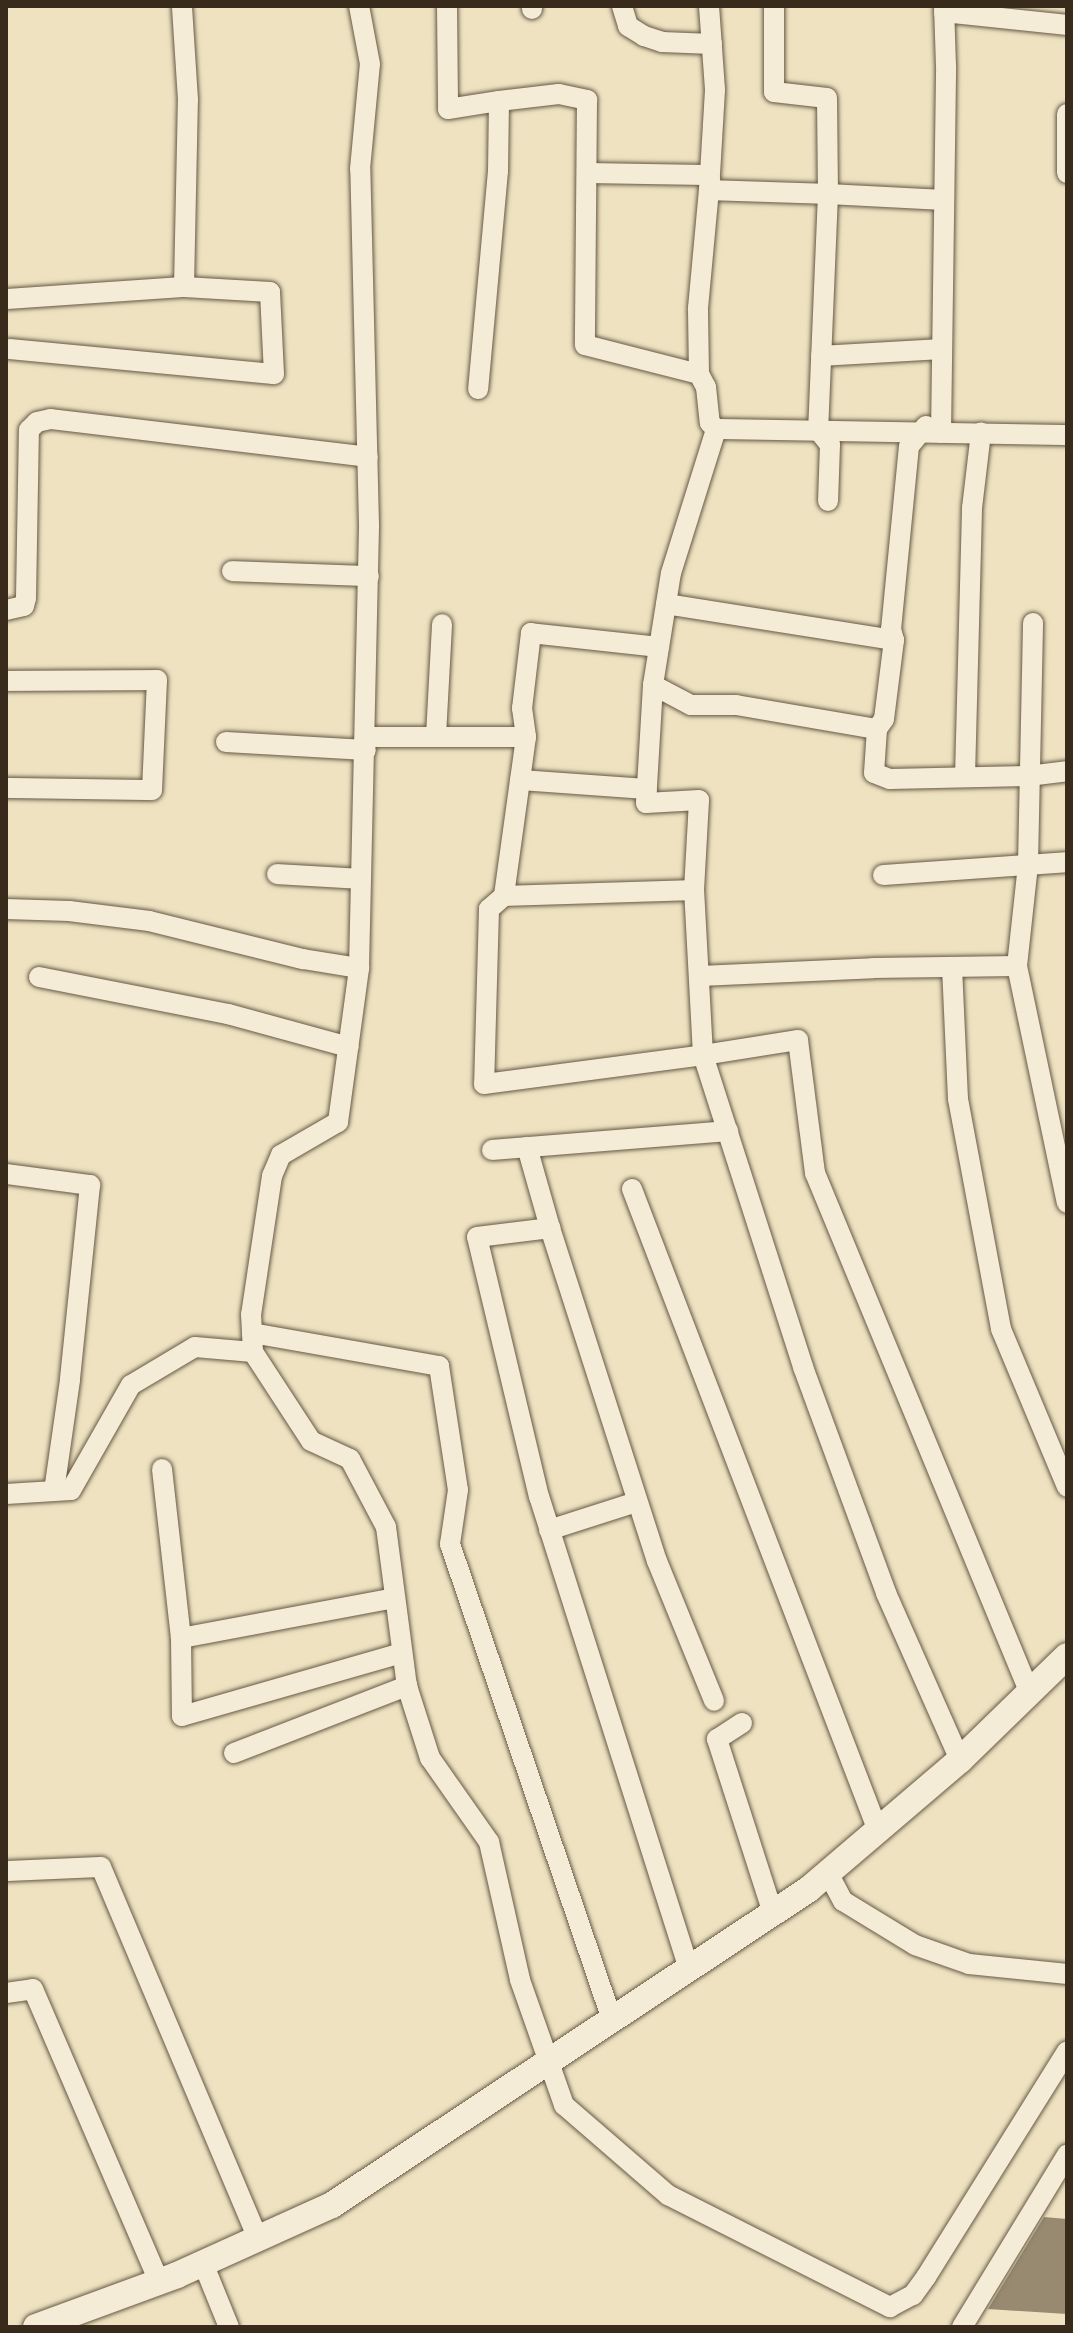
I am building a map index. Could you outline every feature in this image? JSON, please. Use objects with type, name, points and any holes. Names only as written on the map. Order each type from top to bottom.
[{"type":"street","points":[[182,6],[188,100],[184,287]]},
{"type":"street","points":[[359,6],[370,64],[360,169],[369,576],[359,968],[338,1122],[281,1155],[272,1176],[251,1315],[253,1343],[311,1441],[350,1459],[386,1527],[407,1686],[430,1758],[489,1842],[520,1980],[564,2105],[668,2195],[890,2307],[913,2295],[926,2277],[1067,2051]]},
{"type":"street","points":[[447,6],[448,109],[559,94],[587,100],[585,345],[699,374]]},
{"type":"street","points":[[622,6],[628,26],[644,36],[662,42],[712,44]]},
{"type":"street","points":[[709,6],[715,90],[698,308],[699,374],[706,387],[710,423],[716,429],[929,430],[1067,435]]},
{"type":"street","points":[[774,6],[774,92],[827,98],[828,194],[818,430],[830,445],[828,501]]},
{"type":"street","points":[[1067,25],[944,9],[941,349],[929,430],[909,446],[898,588],[891,629],[894,640],[884,719],[877,729],[874,773],[890,779],[1028,776],[1067,771]]},
{"type":"street","points":[[478,389],[498,171],[499,101]]},
{"type":"street","points":[[1067,114],[1067,173]]},
{"type":"street","points":[[587,173],[706,175],[710,184]]},
{"type":"street","points":[[710,184],[944,200]]},
{"type":"street","points":[[6,299],[184,287],[270,292],[274,374],[9,349]]},
{"type":"street","points":[[821,356],[941,349]]},
{"type":"street","points":[[6,610],[24,606],[26,598],[29,430],[37,422],[51,419],[368,457]]},
{"type":"street","points":[[716,429],[671,573],[653,685],[646,803],[699,800],[694,890],[703,1055],[813,1395],[886,1593],[960,1760]]},
{"type":"street","points":[[965,777],[972,508],[981,433]]},
{"type":"street","points":[[232,571],[369,576]]},
{"type":"street","points":[[666,604],[894,640]]},
{"type":"street","points":[[1033,623],[1028,864],[1017,966],[1067,1203]]},
{"type":"street","points":[[436,736],[442,624]]},
{"type":"street","points":[[504,896],[526,737],[522,708],[531,633],[659,647]]},
{"type":"street","points":[[6,681],[157,680],[152,790],[6,788]]},
{"type":"street","points":[[653,685],[691,705],[736,705],[877,729]]},
{"type":"street","points":[[226,742],[366,744],[436,736],[526,737]]},
{"type":"street","points":[[520,780],[647,789]]},
{"type":"street","points":[[883,875],[1067,862]]},
{"type":"street","points":[[277,874],[361,879]]},
{"type":"street","points":[[694,890],[504,896],[489,909],[484,1084],[798,1040],[815,1173],[1029,1691]]},
{"type":"street","points":[[6,909],[69,911],[149,921],[303,959],[359,968]]},
{"type":"street","points":[[700,976],[1017,966]]},
{"type":"street","points":[[952,967],[958,1099],[1001,1329],[1067,1487]]},
{"type":"street","points":[[39,977],[228,1014],[349,1047]]},
{"type":"street","points":[[1046,1103],[1067,1102]]},
{"type":"street","points":[[492,1150],[728,1131]]},
{"type":"street","points":[[527,1147],[636,1502],[714,1701]]},
{"type":"street","points":[[6,1174],[90,1185],[70,1380],[54,1491]]},
{"type":"street","points":[[632,1189],[878,1831]]},
{"type":"street","points":[[550,1228],[477,1237],[549,1530],[689,1969]]},
{"type":"street","points":[[6,1494],[71,1490],[131,1385],[195,1347],[253,1343],[439,1366],[458,1490],[450,1544],[612,2020]]},
{"type":"street","points":[[162,1469],[181,1638],[182,1716],[402,1653]]},
{"type":"street","points":[[549,1530],[636,1502]]},
{"type":"street","points":[[181,1638],[394,1598]]},
{"type":"street","points":[[36,2327],[203,2263],[332,2205],[773,1913],[828,1873],[960,1760],[1067,1656]]},
{"type":"street","points":[[234,1753],[407,1686]]},
{"type":"street","points":[[742,1723],[717,1739],[773,1913]]},
{"type":"street","points":[[6,1871],[101,1867],[258,2239]]},
{"type":"street","points":[[828,1873],[843,1901],[915,1945],[969,1964],[1067,1974]]},
{"type":"street","points":[[6,1993],[33,1989],[159,2281]]},
{"type":"street","points":[[962,2327],[1067,2155]]},
{"type":"street","points":[[203,2263],[229,2327]]},
{"type":"building","points":[[1044,2217],[1067,2219],[1067,2314],[988,2309]]}]
